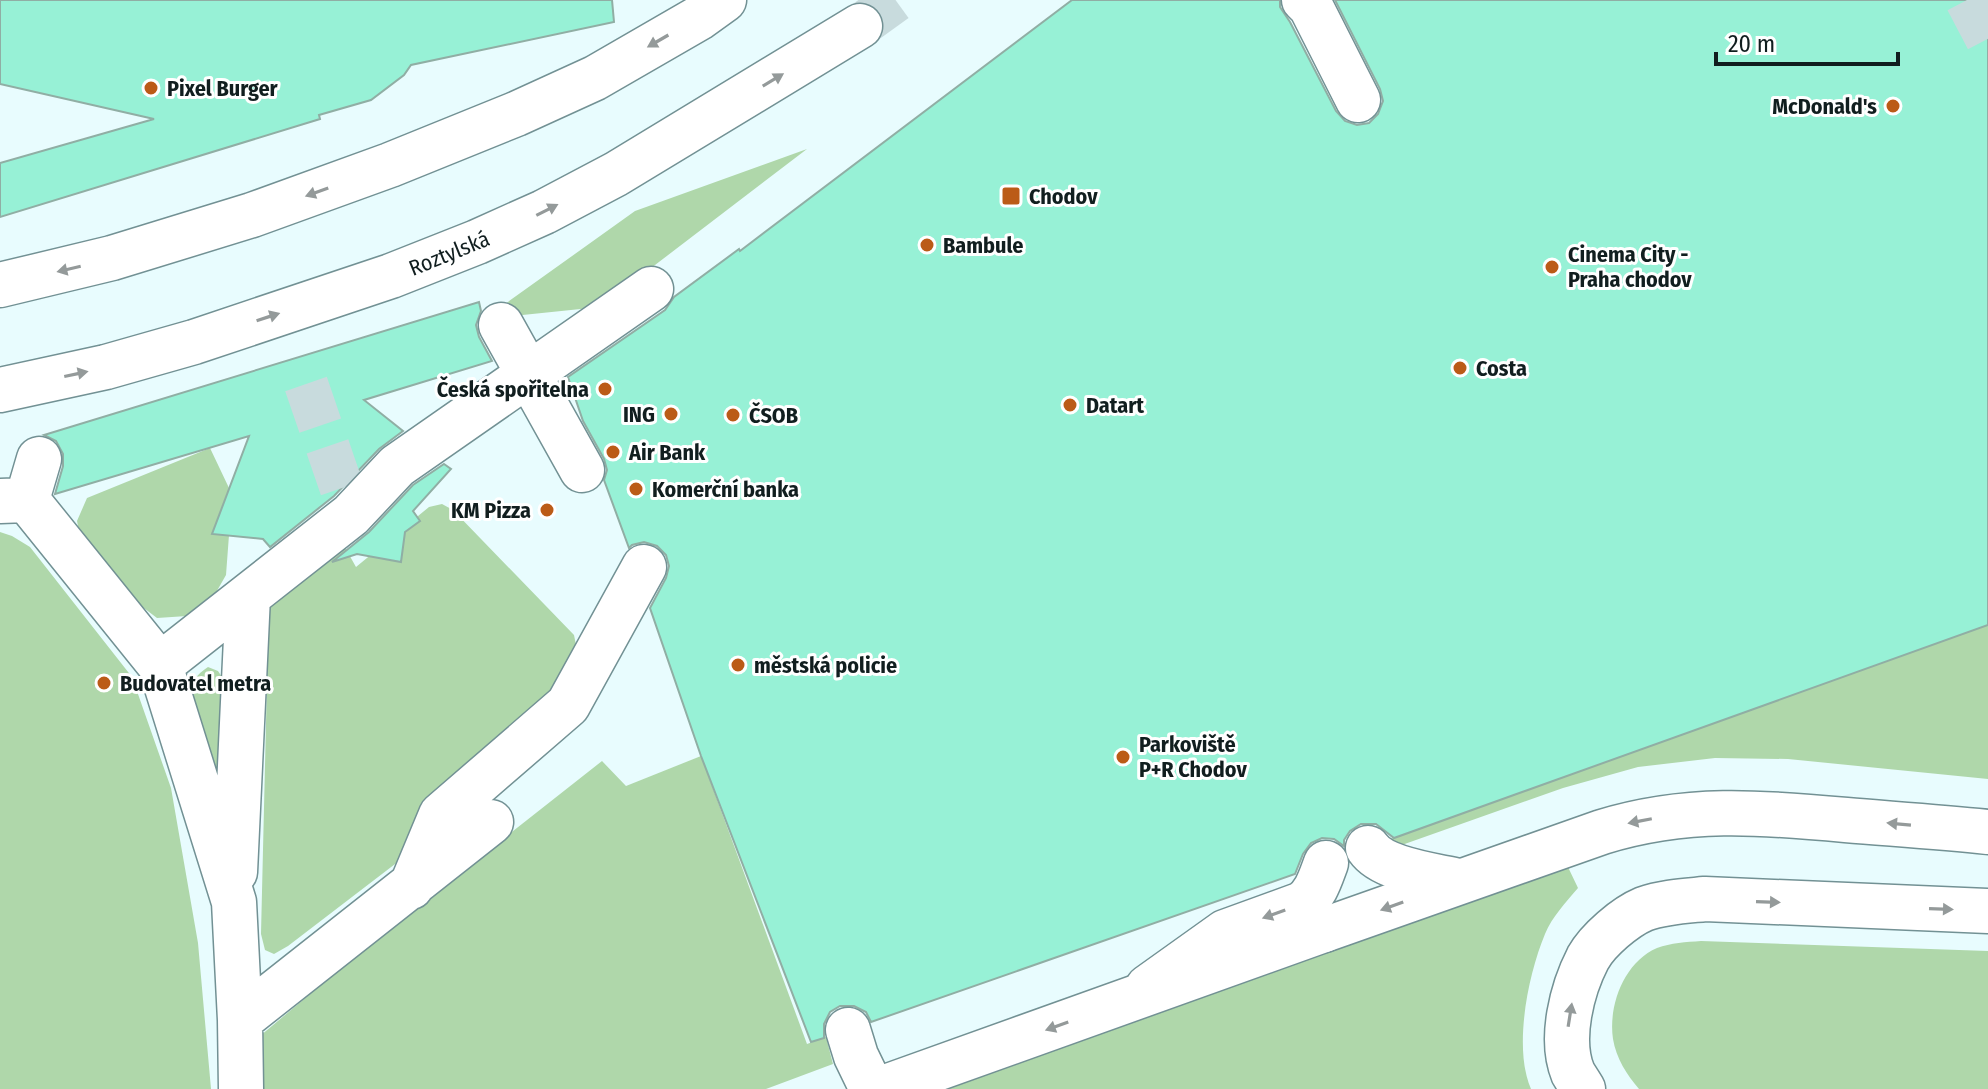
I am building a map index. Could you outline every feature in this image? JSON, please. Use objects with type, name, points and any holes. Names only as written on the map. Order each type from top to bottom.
[{"type":"main road","points":[[0,285],[126,254],[252,215],[390,165],[595,78],[699,18],[724,0]]},
{"type":"main road","points":[[1304,0],[1311,7],[1358,100]]},
{"type":"main road","name":"Roztylská","points":[[0,390],[106,367],[194,342],[391,276],[477,242],[544,212],[616,174],[860,26]]},
{"type":"main road","points":[[160,665],[351,515],[397,466],[651,289]]},
{"type":"main road","points":[[501,325],[582,470]]},
{"type":"main road","points":[[39,459],[14,501],[160,665],[234,902]]},
{"type":"main road","points":[[411,887],[441,815],[568,705],[644,567]]},
{"type":"main road","points":[[241,1089],[234,902],[248,596]]},
{"type":"main road","points":[[880,1089],[1459,881],[1628,824],[1714,812],[1984,830]]},
{"type":"main road","points":[[240,1020],[491,822]]},
{"type":"main road","points":[[1368,848],[1388,864],[1459,881]]},
{"type":"main road","points":[[1130,1000],[1225,932],[1308,900],[1314,894],[1326,863]]},
{"type":"main road","points":[[1583,1089],[1573,1072],[1568,1045],[1568,1019],[1576,986],[1589,955],[1615,927],[1642,910],[1670,902],[1705,899],[1988,911]]},
{"type":"main road","points":[[848,1030],[872,1089]]},
{"type":"green space","points":[[807,149],[600,307],[484,319],[635,211]]},
{"type":"green space","points":[[210,448],[229,488],[212,533],[229,535],[226,575],[210,603],[187,616],[157,618],[107,580],[82,545],[77,521],[87,498]]},
{"type":"green space","points":[[442,504],[453,510],[574,635],[578,655],[567,677],[458,770],[430,806],[399,861],[274,954],[265,950],[261,934],[269,597],[343,544],[356,567],[429,507]]},
{"type":"green space","points":[[0,532],[30,547],[132,677],[171,788],[198,943],[211,1089],[0,1089]]},
{"type":"green space","points":[[1988,625],[1988,779],[1788,759],[1715,758],[1638,767],[1563,788],[1399,846],[1390,839]]},
{"type":"green space","points":[[208,667],[218,671],[224,680],[224,770],[215,779],[189,695],[195,679]]},
{"type":"green space","points":[[701,756],[807,1044],[826,1037],[833,1064],[766,1089],[259,1089],[260,1036],[371,943],[602,761],[626,786]]},
{"type":"green space","points":[[1567,865],[1578,888],[1545,934],[1528,990],[1523,1053],[1531,1089],[936,1089]]},
{"type":"green space","points":[[1701,941],[1988,951],[1988,1089],[1639,1089],[1623,1066],[1613,1039],[1613,1013],[1621,986],[1636,963],[1657,948]]},
{"type":"building","points":[[0,0],[612,0],[614,22],[411,65],[404,75],[371,100],[319,115],[320,119],[0,217],[0,163],[154,119],[0,84]]},
{"type":"building","points":[[1072,0],[1280,0],[1280,7],[1336,111],[1345,121],[1357,125],[1369,123],[1378,114],[1383,101],[1380,89],[1335,0],[1988,0],[1988,625],[1394,838],[1376,824],[1361,824],[1350,831],[1344,846],[1334,839],[1322,838],[1311,843],[1295,874],[871,1022],[866,1012],[854,1006],[840,1006],[830,1012],[824,1024],[824,1038],[811,1042],[701,756],[650,608],[666,578],[669,566],[666,555],[657,546],[644,542],[629,548],[604,480],[607,470],[604,459],[583,421],[568,377],[665,310],[674,297],[740,251]]},
{"type":"building","points":[[479,302],[481,311],[476,325],[492,361],[364,400],[403,431],[379,449],[334,496],[270,547],[263,539],[212,534],[249,436],[55,494],[63,454],[56,441],[44,435]]},
{"type":"building","points":[[444,464],[451,469],[413,511],[420,521],[405,532],[401,562],[357,554],[332,562],[369,532],[413,485]]},
{"type":"tunnel","points":[[860,26],[896,0]]},
{"type":"tunnel","points":[[1967,0],[1988,40]]},
{"type":"tunnel","points":[[306,384],[351,515]]},
{"type":"place","name":"Pixel Burger","points":[[151,88]]},
{"type":"place","name":"McDonald's","points":[[1893,106]]},
{"type":"place","name":"Chodov","points":[[1011,196]]},
{"type":"place","name":"Bambule","points":[[927,245]]},
{"type":"place","name":"Cinema City - Praha chodov","points":[[1552,267]]},
{"type":"place","name":"Costa","points":[[1460,368]]},
{"type":"place","name":"Česká spořitelna","points":[[605,389]]},
{"type":"place","name":"Datart","points":[[1070,405]]},
{"type":"place","name":"ING","points":[[671,414]]},
{"type":"place","name":"ČSOB","points":[[733,415]]},
{"type":"place","name":"Air Bank","points":[[613,452]]},
{"type":"place","name":"Komerční banka","points":[[636,489]]},
{"type":"place","name":"KM Pizza","points":[[547,510]]},
{"type":"place","name":"městská policie","points":[[738,665]]},
{"type":"place","name":"Budovatel metra","points":[[104,683]]},
{"type":"place","name":"Parkoviště P+R Chodov","points":[[1123,757]]}]
